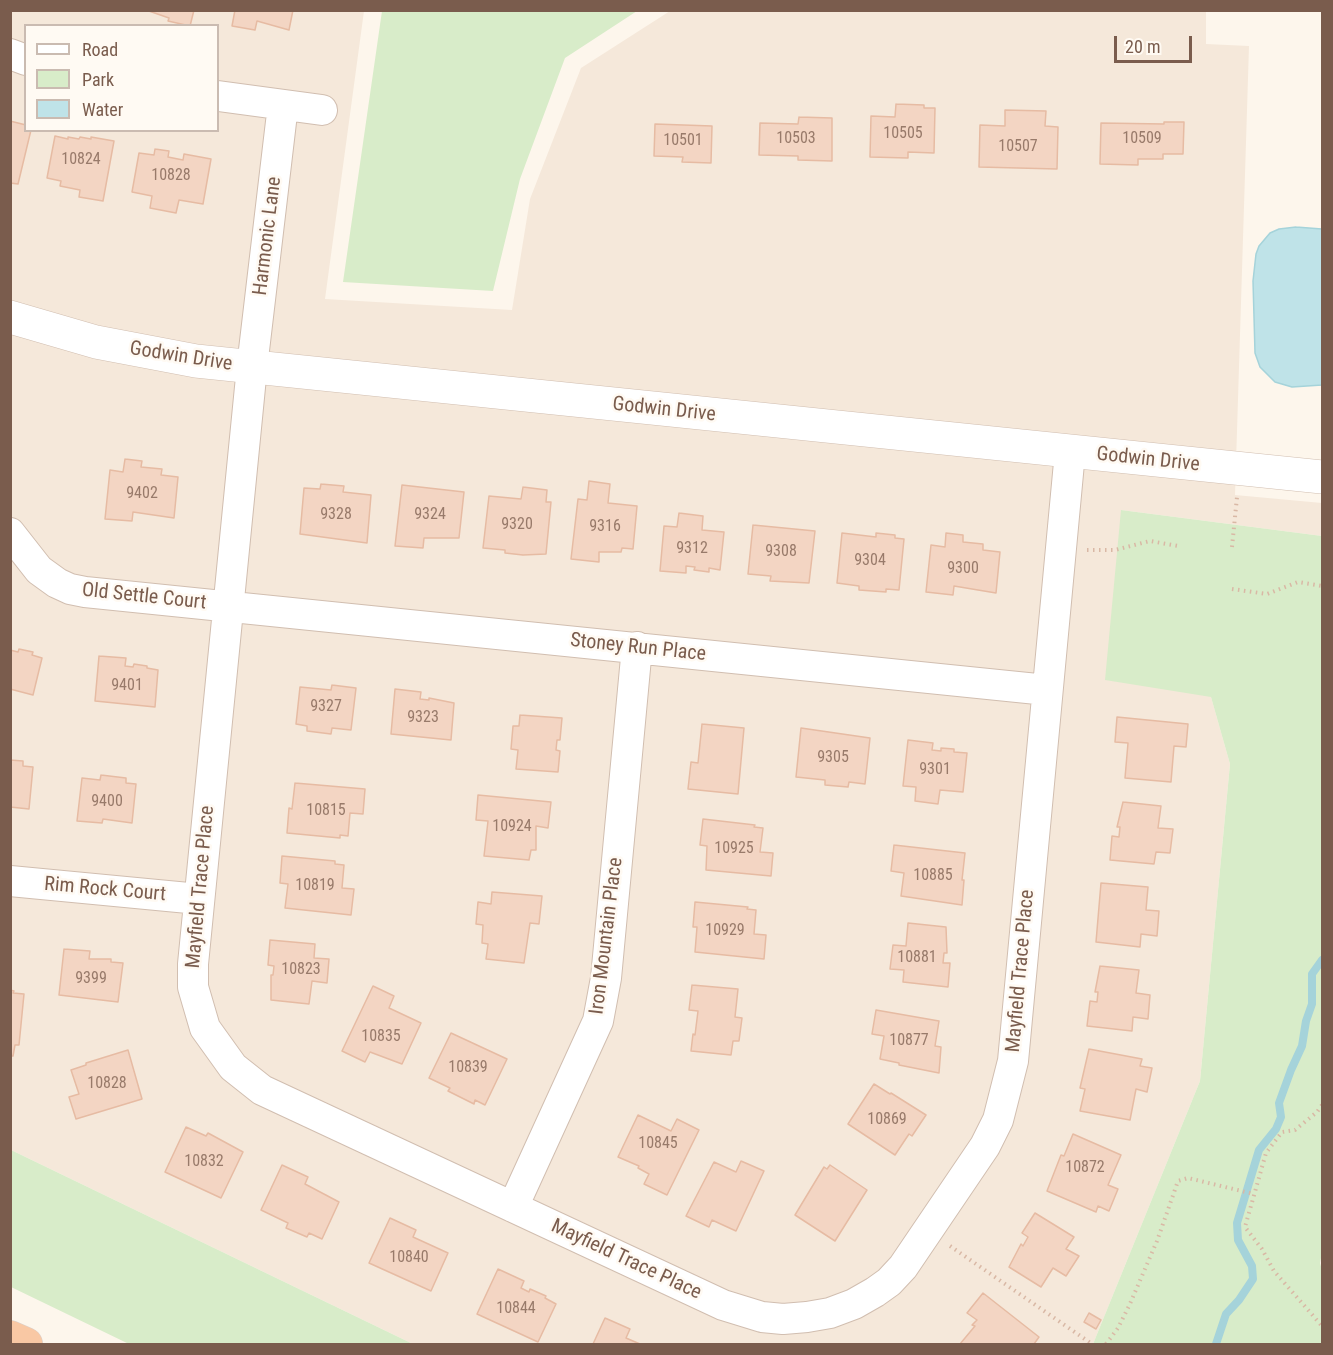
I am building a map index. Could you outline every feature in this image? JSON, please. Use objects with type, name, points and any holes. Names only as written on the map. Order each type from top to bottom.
[{"type":"highway","points":[[10,1337],[26,1344]]},
{"type":"street","points":[[219,96],[321,110]]},
{"type":"street","name":"Harmonic Lane","points":[[252,368],[283,105]]},
{"type":"street","name":"Godwin Drive","points":[[10,317],[96,342],[196,361],[252,368],[1323,477]]},
{"type":"street","name":"Mayfield Trace Place","points":[[252,368],[193,964],[194,987],[205,1028],[233,1067],[262,1090],[723,1305],[742,1312],[783,1319],[830,1313],[854,1304],[889,1281],[903,1267],[985,1146],[998,1120],[1007,1090],[1012,1061],[1070,452]]},
{"type":"street","name":"Old Settle Court","points":[[10,534],[39,570],[70,589],[229,606]]},
{"type":"street","name":"Stoney Run Place","points":[[229,606],[1047,690]]},
{"type":"street","name":"Iron Mountain Place","points":[[513,1207],[598,1021],[606,978],[637,647]]},
{"type":"street","name":"Rim Rock Court","points":[[10,881],[199,899]]},
{"type":"path","points":[[1232,547],[1240,469]]},
{"type":"path","points":[[1061,547],[1103,551],[1155,541],[1178,546]]},
{"type":"path","points":[[1232,589],[1267,594],[1298,582],[1323,586]]},
{"type":"path","points":[[1323,1105],[1295,1130],[1282,1132],[1266,1153],[1245,1227],[1263,1249],[1274,1271],[1323,1326]]},
{"type":"path","points":[[1106,1344],[1118,1328],[1129,1306],[1176,1184],[1184,1178],[1254,1194]]},
{"type":"path","points":[[928,1230],[1092,1344]]},
{"type":"shaded area","points":[[10,11],[364,11],[325,299],[512,310],[530,199],[581,68],[670,11],[1206,11],[1206,44],[1249,46],[1235,495],[1322,503],[1322,536],[1121,510],[1211,697],[1230,764],[1200,1081],[1093,1344],[413,1344],[11,1150]]},
{"type":"green space","points":[[382,11],[637,11],[565,58],[520,179],[493,291],[343,282]]},
{"type":"green space","points":[[1121,510],[1322,536],[1322,1253],[1320,1263],[1322,1270],[1322,1344],[1093,1344],[1200,1081],[1230,764],[1211,697],[1105,680]]},
{"type":"green space","points":[[10,1150],[413,1344],[129,1344],[11,1287]]},
{"type":"water","points":[[1296,227],[1322,229],[1322,385],[1292,387],[1275,382],[1260,367],[1255,353],[1253,281],[1256,254],[1259,246],[1270,233],[1279,229]]},
{"type":"building","points":[[146,10],[194,10],[190,24],[168,21],[169,18]]},
{"type":"building","points":[[235,10],[293,10],[289,30],[257,21],[255,30],[232,26]]},
{"type":"building","points":[[896,104],[924,105],[924,108],[935,108],[934,153],[908,152],[908,158],[870,157],[871,116],[895,117]]},
{"type":"building","points":[[1005,110],[1046,111],[1045,126],[1058,127],[1057,169],[979,167],[980,125],[1005,126]]},
{"type":"building","points":[[799,117],[832,118],[832,161],[798,160],[798,156],[759,155],[760,123],[798,124]]},
{"type":"building","points":[[10,121],[24,124],[24,132],[31,132],[18,184],[10,183]]},
{"type":"building","points":[[1164,122],[1184,122],[1183,154],[1163,154],[1163,159],[1138,159],[1138,165],[1100,164],[1101,123],[1164,124]]},
{"type":"building","points":[[655,124],[712,126],[711,163],[682,162],[683,157],[654,156]]},
{"type":"building","points":[[55,136],[68,139],[68,137],[79,139],[80,137],[91,139],[91,137],[114,141],[103,201],[79,197],[80,190],[60,186],[61,181],[47,178]]},
{"type":"building","points":[[155,149],[169,151],[168,157],[183,160],[184,154],[211,159],[203,204],[179,200],[176,213],[150,208],[152,196],[132,192],[139,153],[154,155]]},
{"type":"building","points":[[125,459],[142,461],[141,467],[162,469],[161,475],[178,477],[174,518],[133,512],[132,521],[105,519],[110,470],[123,472]]},
{"type":"building","points":[[589,481],[610,484],[608,503],[637,506],[633,549],[622,548],[621,552],[599,552],[599,562],[571,559],[578,499],[587,500]]},
{"type":"building","points":[[321,484],[344,486],[343,492],[371,495],[367,543],[300,534],[304,488],[320,489]]},
{"type":"building","points":[[402,485],[464,492],[459,538],[424,538],[423,548],[395,546]]},
{"type":"building","points":[[523,487],[547,490],[546,502],[551,502],[546,554],[523,555],[505,553],[505,550],[483,548],[489,496],[521,499]]},
{"type":"building","points":[[679,513],[703,516],[702,530],[724,532],[720,570],[709,568],[709,572],[694,570],[695,567],[686,566],[686,573],[660,571],[664,526],[677,527]]},
{"type":"building","points":[[753,525],[815,531],[809,583],[770,581],[771,576],[748,574]]},
{"type":"building","points":[[842,533],[876,537],[876,533],[895,535],[895,538],[904,539],[899,590],[886,589],[886,592],[859,590],[859,586],[837,583]]},
{"type":"building","points":[[946,533],[963,535],[963,542],[983,544],[983,550],[1000,552],[996,593],[954,586],[953,595],[926,592],[931,545],[945,547]]},
{"type":"building","points":[[19,649],[33,652],[32,655],[42,658],[33,695],[10,689],[10,650],[18,652]]},
{"type":"building","points":[[99,656],[126,658],[125,666],[133,667],[134,664],[158,670],[155,707],[95,701]]},
{"type":"building","points":[[332,685],[356,688],[351,730],[332,728],[331,734],[307,731],[307,726],[296,724],[300,687],[331,690]]},
{"type":"building","points":[[395,689],[421,692],[420,699],[429,700],[429,698],[454,703],[451,740],[391,734]]},
{"type":"building","points":[[520,715],[562,718],[560,740],[557,740],[556,750],[560,751],[558,772],[516,769],[518,750],[511,749],[513,726],[519,726]]},
{"type":"building","points":[[1117,717],[1188,724],[1186,747],[1174,746],[1171,782],[1125,778],[1128,743],[1115,742]]},
{"type":"building","points":[[702,724],[744,728],[738,794],[688,789],[691,762],[698,763]]},
{"type":"building","points":[[801,728],[870,738],[865,784],[849,782],[848,787],[825,785],[825,780],[796,777]]},
{"type":"building","points":[[908,740],[933,743],[932,750],[954,749],[954,752],[967,753],[963,792],[940,790],[938,804],[915,801],[916,787],[903,786]]},
{"type":"building","points":[[10,760],[23,761],[23,766],[33,767],[29,809],[10,807]]},
{"type":"building","points":[[101,775],[126,778],[126,783],[136,784],[132,823],[103,819],[102,823],[77,821],[82,778],[100,780]]},
{"type":"building","points":[[295,783],[365,789],[363,814],[350,813],[348,836],[340,835],[340,838],[287,833],[289,808],[292,809]]},
{"type":"building","points":[[478,795],[551,802],[548,828],[536,826],[536,850],[531,850],[529,860],[484,856],[488,821],[476,820]]},
{"type":"building","points":[[1123,802],[1161,806],[1158,828],[1173,829],[1170,853],[1156,852],[1154,864],[1110,860],[1112,836],[1119,837],[1120,827],[1117,827]]},
{"type":"building","points":[[703,819],[763,828],[760,852],[773,853],[771,876],[706,870],[707,846],[700,845]]},
{"type":"building","points":[[894,845],[965,853],[962,905],[901,896],[904,873],[891,871]]},
{"type":"building","points":[[282,856],[335,861],[335,864],[344,865],[342,888],[354,889],[351,915],[285,908],[288,884],[280,883]]},
{"type":"building","points":[[1101,883],[1148,887],[1146,910],[1159,911],[1157,936],[1141,934],[1140,947],[1096,942]]},
{"type":"building","points":[[492,892],[542,896],[539,924],[530,923],[524,963],[486,959],[488,944],[482,943],[483,925],[476,924],[478,902],[491,904]]},
{"type":"building","points":[[695,902],[748,907],[747,909],[756,910],[754,934],[766,935],[764,959],[695,952],[697,927],[693,927]]},
{"type":"building","points":[[908,923],[946,927],[947,953],[944,953],[943,963],[950,963],[948,987],[903,982],[904,970],[890,969],[893,945],[906,946]]},
{"type":"building","points":[[270,940],[315,944],[314,958],[329,959],[327,983],[312,981],[309,1004],[271,1000],[271,975],[273,975],[274,966],[268,965]]},
{"type":"building","points":[[64,949],[90,951],[89,959],[111,959],[111,962],[123,963],[118,1002],[59,995]]},
{"type":"building","points":[[1100,966],[1139,970],[1136,993],[1150,995],[1148,1019],[1133,1017],[1132,1031],[1087,1026],[1090,1001],[1097,1002],[1098,992],[1095,992]]},
{"type":"building","points":[[692,985],[738,989],[735,1017],[742,1018],[739,1041],[733,1041],[731,1055],[691,1051],[698,1011],[689,1010]]},
{"type":"building","points":[[373,986],[394,996],[389,1008],[421,1023],[402,1064],[370,1052],[365,1062],[342,1051]]},
{"type":"building","points":[[10,990],[14,991],[13,993],[24,994],[19,1045],[15,1045],[13,1056],[10,1056]]},
{"type":"building","points":[[876,1010],[939,1021],[935,1046],[941,1047],[939,1073],[880,1059],[884,1036],[872,1034]]},
{"type":"building","points":[[451,1033],[507,1059],[485,1105],[475,1100],[474,1104],[448,1091],[450,1088],[429,1078]]},
{"type":"building","points":[[1089,1049],[1142,1059],[1140,1066],[1152,1068],[1147,1092],[1136,1089],[1130,1120],[1080,1111],[1085,1089],[1080,1088]]},
{"type":"building","points":[[128,1050],[142,1099],[76,1119],[69,1097],[79,1094],[71,1070]]},
{"type":"building","points":[[874,1084],[926,1115],[895,1155],[848,1124]]},
{"type":"building","points":[[638,1115],[671,1131],[677,1119],[699,1130],[667,1195],[644,1184],[649,1174],[638,1168],[639,1166],[618,1157]]},
{"type":"building","points":[[186,1127],[206,1136],[208,1133],[243,1152],[221,1198],[165,1172]]},
{"type":"building","points":[[1073,1134],[1121,1155],[1108,1185],[1118,1189],[1109,1211],[1098,1206],[1096,1212],[1047,1191],[1061,1155],[1064,1156]]},
{"type":"building","points":[[741,1161],[764,1171],[736,1231],[712,1220],[709,1227],[686,1216],[714,1162],[736,1172]]},
{"type":"building","points":[[282,1165],[308,1177],[305,1184],[339,1202],[322,1239],[309,1233],[307,1237],[286,1228],[288,1223],[261,1210]]},
{"type":"building","points":[[830,1165],[867,1190],[835,1241],[795,1215],[824,1167],[827,1169]]},
{"type":"building","points":[[1035,1213],[1074,1237],[1066,1249],[1079,1256],[1066,1276],[1053,1268],[1041,1287],[1009,1267],[1021,1244],[1023,1246],[1028,1237],[1022,1233]]},
{"type":"building","points":[[390,1218],[416,1230],[413,1237],[448,1253],[431,1291],[369,1263]]},
{"type":"building","points":[[498,1269],[524,1281],[521,1288],[546,1296],[545,1298],[556,1304],[538,1342],[477,1314]]},
{"type":"building","points":[[983,1293],[1039,1337],[1034,1344],[960,1344],[975,1326],[972,1325],[977,1320],[967,1313]]},
{"type":"building","points":[[1089,1313],[1101,1320],[1096,1329],[1084,1322]]},
{"type":"building","points":[[605,1318],[630,1329],[626,1338],[640,1344],[593,1344]]},
{"type":"waterway","points":[[1216,1344],[1226,1314],[1253,1279],[1252,1266],[1238,1240],[1237,1223],[1259,1150],[1276,1129],[1281,1117],[1279,1103],[1302,1046],[1306,1021],[1312,1004],[1312,974],[1322,960]]}]
